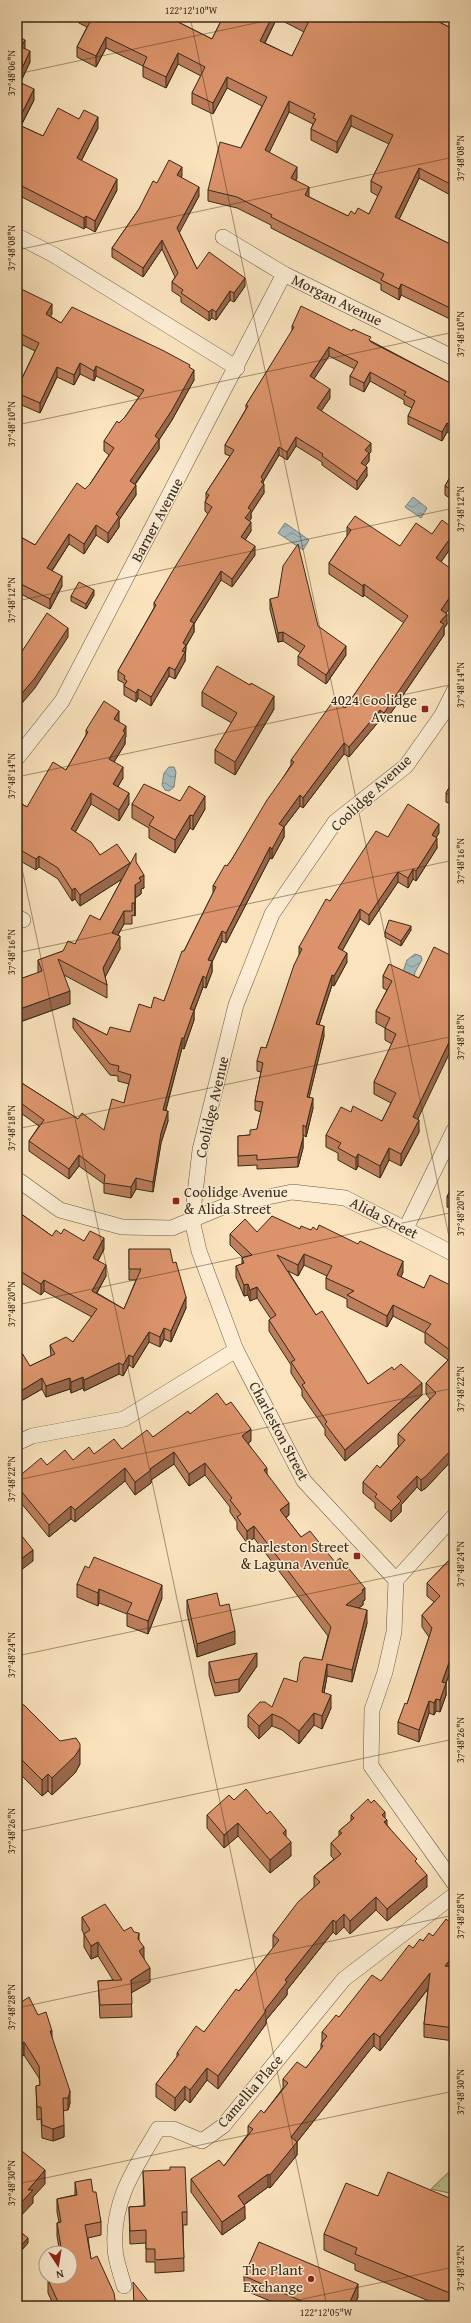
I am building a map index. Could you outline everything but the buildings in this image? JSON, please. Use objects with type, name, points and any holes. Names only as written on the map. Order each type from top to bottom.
[{"type":"street","points":[[17,236],[54,255],[237,368]]},
{"type":"street","name":"Morgan Avenue","points":[[223,237],[284,274],[454,358]]},
{"type":"street","name":"Barner Avenue","points":[[17,758],[62,701],[237,368],[284,274]]},
{"type":"street","name":"Coolidge Avenue","points":[[236,1350],[199,1251],[192,1220],[200,1150],[236,1005],[272,914],[335,822],[406,766],[442,715],[454,691]]},
{"type":"street","points":[[406,1228],[454,1130]]},
{"type":"street","name":"Alida Street","points":[[17,1179],[60,1210],[122,1227],[172,1228],[225,1206],[292,1192],[345,1198],[454,1254]]},
{"type":"street","points":[[17,1443],[32,1436],[124,1419],[236,1350]]},
{"type":"street","name":"Charleston Street","points":[[236,1350],[304,1482],[396,1580]]},
{"type":"street","points":[[454,1516],[396,1580],[394,1632],[386,1672],[372,1710],[371,1766],[454,1883]]},
{"type":"street","name":"Camellia Place","points":[[124,2286],[115,2248],[115,2218],[126,2182],[158,2129],[173,2129],[202,2141],[223,2126],[344,1979],[454,1895]]},
{"type":"green space","points":[[454,2167],[454,2194],[431,2189]]},
{"type":"water","points":[[413,497],[427,508],[421,518],[405,507]]},
{"type":"water","points":[[285,523],[309,540],[303,550],[278,533]]},
{"type":"water","points":[[169,767],[174,767],[176,772],[174,787],[169,791],[165,790],[162,785],[164,773]]},
{"type":"water","points":[[415,954],[421,956],[422,960],[415,972],[414,979],[402,975],[407,960]]},
{"type":"place","name":"4024 Coolidge Avenue","points":[[425,709]]},
{"type":"place","name":"Coolidge Avenue & Alida Street","points":[[176,1201]]},
{"type":"place","name":"Charleston Street & Laguna Avenue","points":[[357,1556]]},
{"type":"place","name":"The Plant Exchange","points":[[311,2279]]}]
